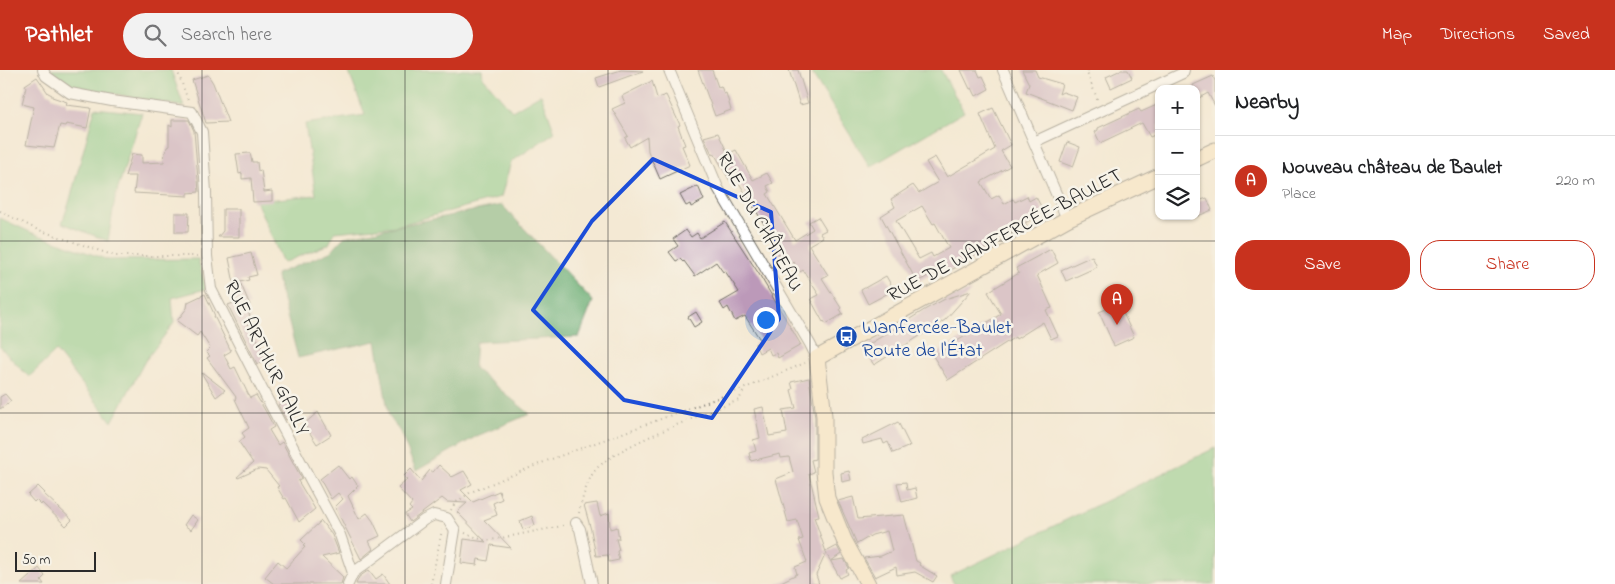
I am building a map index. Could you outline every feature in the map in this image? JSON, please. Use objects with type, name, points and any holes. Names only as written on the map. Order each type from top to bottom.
[{"type":"main road","points":[[1200,157],[1215,150]]},
{"type":"main road","name":"RUE DE WANFERCÉE-BAULET","points":[[817,358],[1067,219],[1155,178]]},
{"type":"main road","points":[[817,358],[824,416],[824,472],[827,498],[844,540],[867,584]]},
{"type":"street","points":[[42,70],[46,76],[70,92],[112,101],[192,112]]},
{"type":"street","name":"RUE DU CHÂTEAU","points":[[669,70],[718,188],[817,358]]},
{"type":"street","points":[[1003,70],[1067,219]]},
{"type":"street","points":[[1034,142],[1183,73],[1184,70]]},
{"type":"street","name":"RUE ARTHUR GAILLY","points":[[192,112],[202,132],[206,192],[207,256],[211,289],[340,535],[353,573]]},
{"type":"street","points":[[348,584],[353,573],[424,520],[434,515],[447,518],[455,530],[446,584]]},
{"type":"street","points":[[576,523],[580,529],[592,584]]},
{"type":"path","points":[[177,70],[192,112]]},
{"type":"path","points":[[1088,70],[1101,111]]},
{"type":"path","points":[[0,211],[36,229],[115,256],[207,256]]},
{"type":"path","points":[[431,584],[442,529],[455,503],[471,492],[549,460],[745,388],[817,358]]},
{"type":"path","points":[[455,530],[486,541],[576,523],[582,497],[594,472],[618,452],[738,400],[745,388]]},
{"type":"highlighted area","points":[[653,159],[771,212],[779,319],[712,418],[624,400],[533,310],[592,221]]},
{"type":"green space","points":[[51,70],[171,70],[184,107],[73,86]]},
{"type":"green space","points":[[348,70],[482,70],[483,77],[512,111],[541,94],[555,132],[511,162],[501,197],[396,226],[335,232],[329,244],[283,263],[256,201],[316,195],[305,124],[365,115]]},
{"type":"green space","points":[[810,70],[941,70],[964,112],[870,167]]},
{"type":"green space","points":[[95,108],[142,113],[115,198],[108,241],[62,223]]},
{"type":"green space","points":[[502,205],[593,301],[579,337],[476,342],[474,368],[530,414],[477,436],[416,471],[400,432],[389,416],[376,341],[298,358],[276,274],[330,252],[344,237]]},
{"type":"green space","points":[[0,218],[30,232],[108,260],[198,259],[206,289],[172,298],[174,323],[145,361],[112,422],[56,351],[29,377],[0,347]]},
{"type":"green space","points":[[1215,448],[1215,584],[954,584],[950,576]]},
{"type":"building","points":[[621,70],[643,71],[599,87],[596,78]]},
{"type":"building","points":[[698,70],[712,70],[718,87],[721,86],[724,94],[726,93],[731,110],[715,116]]},
{"type":"building","points":[[789,70],[798,70],[808,103],[800,105]]},
{"type":"building","points":[[961,70],[977,70],[980,77],[983,76],[989,89],[976,96],[972,88],[970,89]]},
{"type":"building","points":[[1022,70],[1035,70],[1038,77],[1062,84],[1059,94],[1063,92],[1077,97],[1072,110],[1026,92],[1029,84]]},
{"type":"building","points":[[1121,70],[1128,70],[1132,78],[1111,88],[1106,77]]},
{"type":"building","points":[[208,75],[228,122],[206,123],[192,80]]},
{"type":"building","points":[[1213,76],[1215,81],[1215,106],[1208,93],[1200,97],[1200,85],[1193,85]]},
{"type":"building","points":[[37,77],[52,97],[67,102],[66,105],[91,108],[87,128],[66,124],[65,126],[60,125],[54,148],[26,145],[34,107],[22,104],[25,85]]},
{"type":"building","points":[[652,81],[657,98],[666,95],[680,125],[678,126],[685,145],[682,146],[690,165],[660,179],[648,151],[647,137],[630,147],[625,138],[628,136],[612,109],[625,103],[622,96]]},
{"type":"building","points":[[1155,106],[1155,135],[1150,137],[1142,123],[1100,143],[1095,132],[1098,128],[1139,109],[1141,112]]},
{"type":"building","points":[[993,108],[1011,145],[1001,151],[1010,166],[981,182],[991,199],[999,195],[1004,204],[1013,199],[1015,202],[1027,196],[1029,201],[1036,197],[1044,212],[1025,223],[1028,227],[973,255],[974,258],[947,272],[944,267],[917,282],[881,216],[895,207],[891,199],[913,185],[919,193],[938,182],[926,162],[935,157],[947,177],[995,149],[980,114]],"holes":[[[922,206],[933,224],[935,223],[949,248],[933,257],[931,253],[919,259],[896,221]]]},
{"type":"building","points":[[172,120],[189,120],[194,131],[199,192],[188,193],[188,196],[134,193],[136,176],[125,176],[132,154],[142,155],[142,163],[164,162],[165,152],[169,146],[169,125],[172,127]]},
{"type":"building","points":[[718,133],[728,154],[736,150],[753,180],[767,173],[773,183],[767,186],[770,192],[767,194],[795,240],[813,229],[809,222],[818,217],[826,230],[820,233],[823,237],[809,245],[828,275],[822,278],[843,314],[826,324],[823,322],[811,299],[819,295],[803,270],[800,272],[793,262],[786,266],[771,244],[775,242],[736,178],[730,181],[714,153],[712,154],[704,137]]},
{"type":"building","points":[[1067,142],[1080,147],[1073,167],[1060,162]]},
{"type":"building","points":[[250,153],[252,162],[257,162],[258,171],[261,170],[264,192],[272,191],[272,201],[253,202],[251,178],[242,179],[242,173],[239,174],[236,154]]},
{"type":"building","points":[[698,186],[704,200],[691,207],[690,204],[686,206],[680,195]]},
{"type":"building","points":[[1207,198],[1212,210],[1200,215],[1200,201]]},
{"type":"building","points":[[223,209],[239,209],[239,237],[218,237],[223,231]]},
{"type":"building","points":[[175,213],[189,213],[188,232],[175,232]]},
{"type":"building","points":[[725,222],[759,274],[801,345],[778,358],[776,353],[771,355],[768,348],[759,353],[755,344],[761,341],[745,316],[735,321],[728,307],[724,310],[720,303],[739,292],[725,271],[723,272],[716,262],[695,276],[684,261],[680,259],[676,261],[669,252],[678,246],[673,239],[686,230],[691,237],[697,233],[700,238]]},
{"type":"building","points":[[1051,249],[1058,263],[1037,275],[1052,308],[1046,310],[1058,336],[1051,339],[1043,322],[1016,339],[1015,337],[948,380],[933,356],[1001,314],[988,292],[1019,273],[1016,268]]},
{"type":"building","points":[[251,253],[257,275],[248,277],[249,280],[240,282],[250,305],[246,306],[251,319],[247,321],[254,340],[257,339],[268,359],[257,364],[228,305],[236,302],[233,295],[236,294],[229,258]]},
{"type":"building","points":[[1092,256],[1097,267],[1066,281],[1061,270]]},
{"type":"building","points":[[886,276],[894,290],[868,304],[861,290]]},
{"type":"building","points":[[971,291],[945,320],[874,365],[863,348],[926,309],[945,299]]},
{"type":"building","points":[[205,294],[231,351],[224,355],[231,369],[235,367],[250,398],[256,395],[274,427],[269,430],[278,445],[282,442],[302,479],[298,481],[315,509],[299,522],[286,498],[284,499],[277,487],[279,486],[266,470],[258,469],[237,477],[253,463],[239,442],[245,437],[242,433],[249,428],[235,399],[236,397],[207,358],[210,356],[206,352],[210,348],[200,332],[197,336],[177,321],[187,308],[188,302]]},
{"type":"building","points":[[1119,304],[1134,337],[1114,346],[1099,312]]},
{"type":"building","points":[[696,312],[702,322],[694,327],[688,317]]},
{"type":"building","points":[[203,373],[225,390],[216,397]]},
{"type":"building","points":[[809,378],[815,417],[815,459],[811,460],[814,472],[809,474],[819,516],[814,517],[826,552],[837,546],[841,554],[831,561],[844,559],[849,568],[846,570],[848,574],[840,578],[826,553],[816,575],[819,584],[777,584],[797,574],[795,567],[807,562],[799,540],[803,539],[797,520],[788,522],[776,479],[793,472],[789,457],[781,458],[780,454],[751,461],[749,453],[756,451],[753,440],[760,438],[754,409],[763,407],[769,436],[787,433],[783,410],[796,408],[791,390],[793,389],[791,382]]},
{"type":"building","points":[[5,394],[11,401],[0,409],[0,397]]},
{"type":"building","points":[[287,399],[297,414],[286,420],[278,405]]},
{"type":"building","points":[[318,412],[331,435],[317,444],[304,424]]},
{"type":"building","points":[[898,422],[910,446],[893,453],[888,442],[884,444],[882,439],[863,444],[862,440]]},
{"type":"building","points":[[338,465],[349,479],[352,477],[358,486],[348,496],[359,519],[367,513],[380,536],[369,541],[373,549],[361,559],[335,507],[343,499],[338,493],[331,499],[320,479]]},
{"type":"building","points":[[439,465],[452,477],[464,471],[472,484],[461,490],[473,502],[499,491],[502,499],[493,503],[497,515],[484,520],[511,548],[491,545],[488,561],[478,559],[477,565],[461,563],[464,539],[486,542],[457,512],[467,503],[447,502],[442,498],[410,522],[405,514],[412,510],[409,507],[412,503],[398,488],[407,480],[404,476],[411,469],[421,481],[430,470],[433,472]]},
{"type":"building","points":[[849,471],[851,480],[842,482],[841,473]]},
{"type":"building","points":[[906,482],[907,490],[915,488],[917,498],[902,502],[897,483]]},
{"type":"building","points":[[38,486],[72,520],[66,526],[42,503],[41,505],[36,500],[34,502],[28,495]]},
{"type":"building","points":[[853,497],[858,519],[904,515],[916,561],[920,563],[919,565],[937,576],[933,582],[915,572],[897,575],[896,567],[875,577],[864,558],[881,556],[892,551],[887,531],[872,535],[857,544],[838,501]]},
{"type":"building","points":[[597,503],[600,516],[609,513],[610,529],[617,527],[619,539],[616,539],[619,560],[609,562],[608,555],[596,556],[584,505]]},
{"type":"building","points":[[191,515],[198,520],[191,530],[184,525]]},
{"type":"building","points":[[532,516],[535,525],[523,530],[520,521]]},
{"type":"building","points":[[321,521],[332,535],[339,553],[322,557],[343,577],[341,584],[274,584],[265,577],[278,561],[286,568],[305,547],[301,540]]},
{"type":"building","points":[[39,568],[45,576],[41,580],[44,584],[21,584]]},
{"type":"building","points":[[369,570],[376,579],[383,574],[390,584],[356,584],[359,577]]},
{"type":"place","name":"Nouveau château de Baulet","points":[[1117,325]]},
{"type":"place","name":"Wanfercée-Baulet Route de l'État","points":[[846,337]]}]
